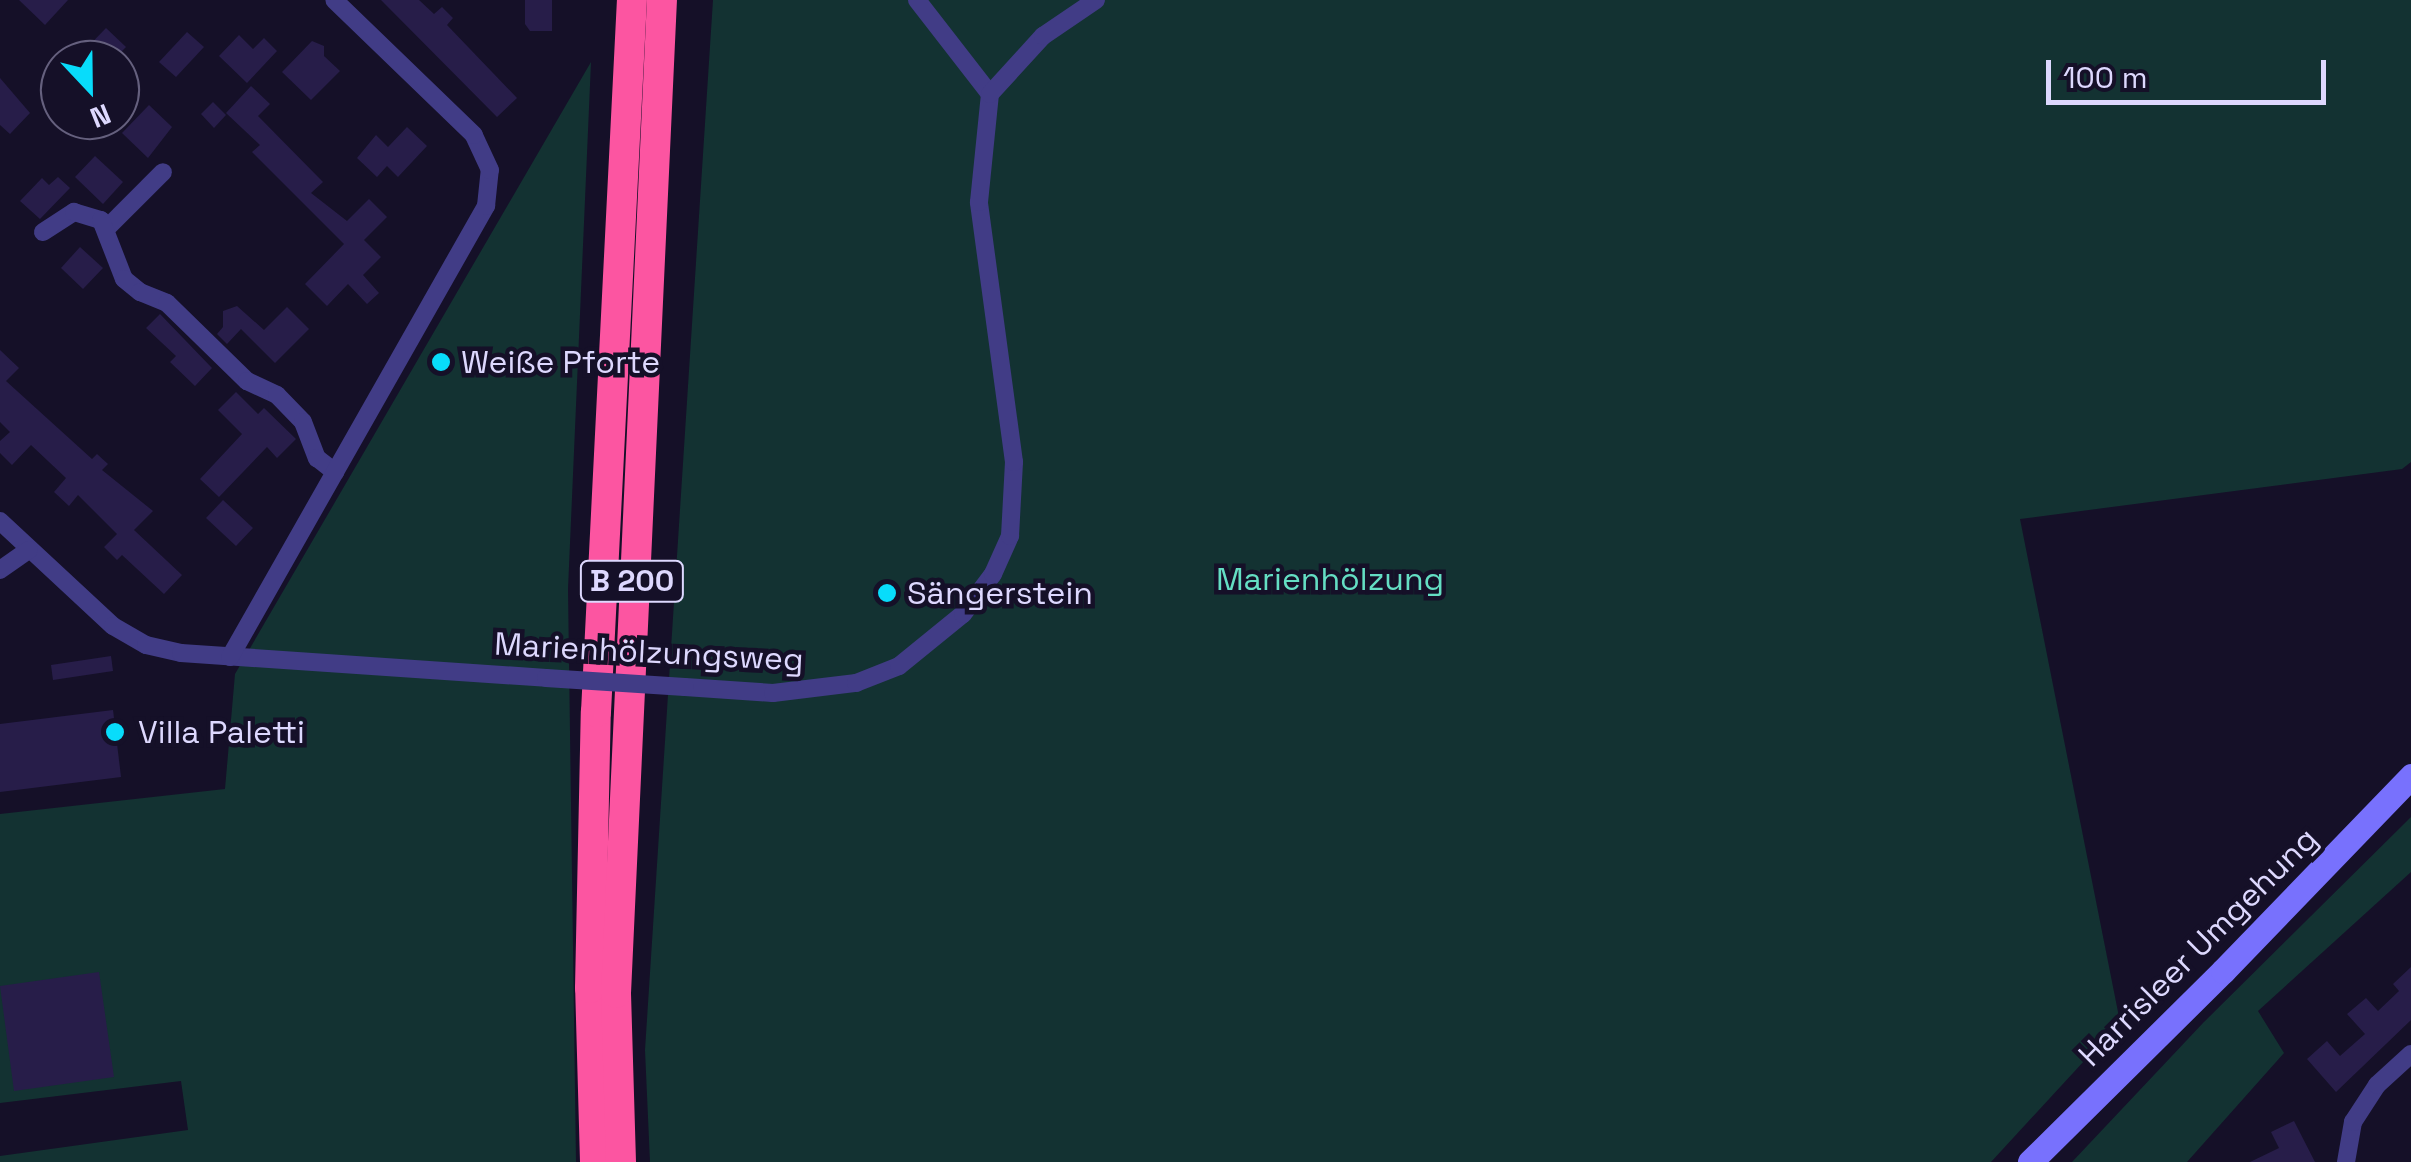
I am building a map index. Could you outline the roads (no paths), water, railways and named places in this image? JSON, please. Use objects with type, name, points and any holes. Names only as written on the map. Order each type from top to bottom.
[{"type":"highway","name":"B 200","points":[[594,1162],[590,988],[596,712],[632,0]]},
{"type":"highway","name":"B 200","points":[[621,1162],[619,913],[662,0]]},
{"type":"main road","name":"Harrisleer Umgehung","points":[[2030,1162],[2224,971],[2411,776]]},
{"type":"street","points":[[230,657],[486,206],[490,170],[474,135],[334,0]]},
{"type":"street","points":[[917,0],[990,94],[1043,36],[1096,0]]},
{"type":"street","name":"Marienhölzungsweg","points":[[0,521],[113,626],[146,645],[230,657],[773,693],[814,692],[856,683],[899,666],[962,614],[993,574],[1010,536],[1014,462],[979,202],[990,94]]},
{"type":"street","points":[[107,228],[164,172]]},
{"type":"street","points":[[43,232],[74,212],[101,220],[107,228],[115,266],[124,278],[140,292],[167,304],[247,382],[277,396],[303,422],[317,458],[336,472]]},
{"type":"street","points":[[0,570],[30,550]]},
{"type":"street","points":[[2346,1159],[2353,1122],[2377,1084],[2411,1054]]},
{"type":"place","name":"Weiße Pforte","points":[[441,362]]},
{"type":"place","name":"Sängerstein","points":[[887,593]]},
{"type":"place","name":"Villa Paletti","points":[[115,732]]},
{"type":"park label","name":"Marienhölzung","points":[[1330,579]]}]
